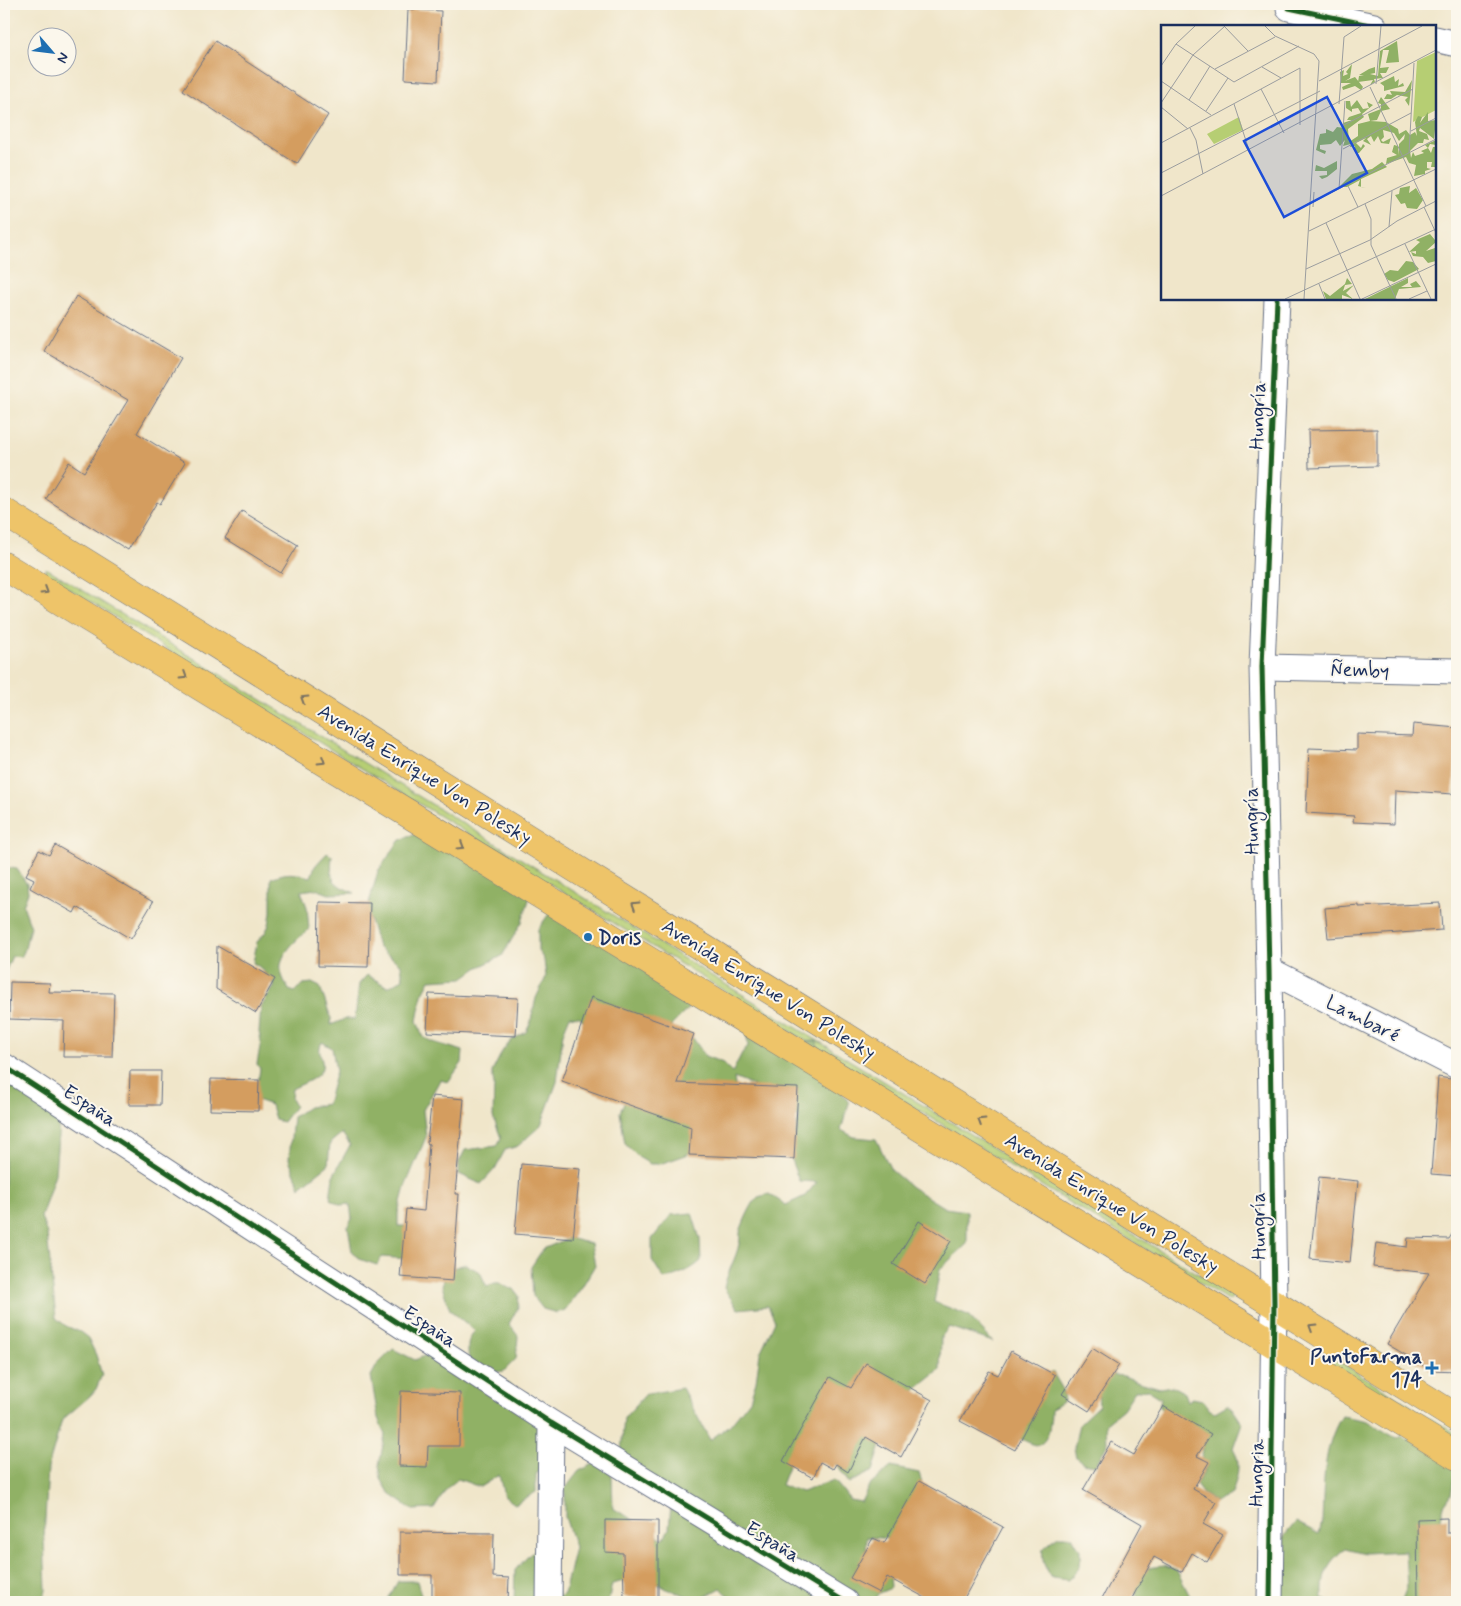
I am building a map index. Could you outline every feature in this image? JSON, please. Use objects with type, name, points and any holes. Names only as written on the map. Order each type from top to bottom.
[{"type":"main road","name":"Avenida Enrique Von Polesky","points":[[4,512],[1457,1418]]},
{"type":"main road","name":"Avenida Enrique Von Polesky","points":[[4,566],[1457,1456]]},
{"type":"street","points":[[1289,13],[1367,25]]},
{"type":"street","points":[[1436,39],[1457,44]]},
{"type":"street","name":"Hungría","points":[[1273,1344],[1269,970],[1262,667],[1277,300]]},
{"type":"street","name":"Ñemby","points":[[1262,667],[1457,671]]},
{"type":"street","name":"Lambaré","points":[[1269,970],[1457,1066]]},
{"type":"street","name":"España","points":[[4,1066],[551,1423],[845,1602]]},
{"type":"street","name":"Hungria","points":[[1270,1602],[1273,1344]]},
{"type":"street","points":[[549,1602],[551,1423]]},
{"type":"green space","points":[[45,569],[48,569],[1231,1294],[1233,1297],[1228,1300],[45,574]]},
{"type":"green space","points":[[441,825],[532,890],[522,922],[502,956],[477,968],[463,978],[430,980],[422,995],[417,1021],[423,1037],[463,1051],[462,1063],[448,1082],[440,1080],[423,1110],[426,1137],[405,1187],[398,1213],[398,1226],[408,1226],[408,1259],[382,1257],[377,1265],[362,1260],[352,1252],[348,1226],[352,1219],[350,1204],[341,1205],[330,1199],[333,1176],[350,1145],[342,1133],[330,1143],[328,1165],[300,1187],[289,1159],[293,1117],[308,1107],[327,1104],[336,1071],[332,1048],[322,1042],[320,1049],[321,1071],[313,1079],[292,1089],[291,1099],[295,1106],[283,1122],[275,1120],[271,1105],[254,1099],[260,1069],[257,1064],[261,1041],[259,1032],[261,1007],[274,987],[274,982],[262,969],[253,963],[257,942],[269,925],[271,878],[291,873],[311,877],[315,866],[327,853],[332,856],[332,876],[334,880],[341,887],[355,893],[329,894],[316,889],[301,891],[307,907],[309,929],[286,953],[281,965],[281,971],[289,990],[295,992],[303,984],[312,983],[320,987],[331,1018],[331,1025],[345,1019],[355,1019],[359,984],[367,975],[388,987],[403,979],[401,965],[378,947],[367,910],[378,871],[400,840]]},
{"type":"green space","points":[[4,867],[17,869],[27,884],[28,892],[23,905],[31,927],[21,957],[12,956],[4,975]]},
{"type":"green space","points":[[551,911],[693,998],[687,1010],[665,1032],[586,1024],[580,1017],[570,1016],[563,1033],[557,1082],[541,1125],[518,1146],[505,1150],[495,1169],[481,1184],[459,1174],[459,1162],[465,1150],[497,1146],[501,1138],[493,1117],[494,1085],[492,1072],[503,1050],[512,1040],[526,1032],[530,1024],[536,998],[546,977],[544,960],[538,950],[538,929]]},
{"type":"green space","points":[[746,1031],[794,1042],[817,1041],[817,1069],[821,1083],[831,1081],[838,1086],[849,1103],[841,1130],[854,1137],[876,1139],[891,1170],[911,1187],[945,1208],[967,1211],[967,1244],[940,1269],[934,1302],[968,1315],[993,1342],[949,1327],[941,1337],[940,1370],[904,1399],[884,1436],[873,1471],[849,1483],[836,1464],[791,1459],[781,1485],[802,1492],[834,1480],[850,1500],[861,1502],[869,1486],[891,1467],[919,1473],[930,1509],[893,1539],[867,1537],[866,1553],[889,1565],[891,1588],[879,1593],[872,1602],[734,1602],[721,1588],[699,1600],[667,1589],[644,1576],[612,1584],[608,1602],[514,1602],[515,1570],[533,1551],[542,1560],[559,1597],[564,1594],[575,1547],[565,1517],[565,1489],[579,1471],[600,1461],[612,1475],[613,1509],[663,1539],[669,1529],[671,1503],[621,1452],[624,1418],[646,1394],[682,1388],[710,1440],[730,1425],[750,1400],[756,1381],[760,1353],[775,1321],[768,1306],[738,1309],[724,1288],[738,1250],[741,1229],[758,1197],[769,1194],[786,1205],[805,1196],[817,1182],[799,1181],[791,1160],[799,1117],[758,1088],[734,1078],[738,1105],[700,1146],[686,1155],[660,1164],[650,1164],[638,1157],[625,1144],[620,1112],[627,1097],[693,1038],[705,1056],[723,1063],[732,1073],[742,1053],[748,1046]]},
{"type":"green space","points":[[4,1065],[61,1098],[55,1174],[41,1217],[47,1234],[56,1318],[88,1338],[102,1375],[96,1389],[90,1396],[62,1420],[48,1468],[44,1537],[46,1590],[43,1602],[4,1602]]},
{"type":"green space","points":[[692,1213],[700,1239],[701,1261],[684,1272],[664,1279],[652,1260],[652,1239],[671,1215]]},
{"type":"green space","points":[[569,1238],[591,1244],[595,1265],[565,1310],[557,1313],[543,1309],[533,1296],[531,1267],[543,1249]]},
{"type":"green space","points":[[465,1264],[480,1272],[487,1287],[499,1283],[514,1289],[519,1296],[518,1307],[509,1324],[518,1336],[516,1359],[504,1371],[488,1373],[528,1393],[538,1405],[556,1437],[536,1475],[536,1492],[515,1504],[504,1496],[499,1475],[480,1487],[458,1479],[447,1488],[434,1509],[413,1510],[390,1494],[381,1479],[379,1465],[385,1435],[378,1418],[371,1376],[377,1365],[393,1349],[415,1360],[431,1353],[470,1366],[468,1343],[475,1331],[450,1310],[442,1286],[447,1270]]},
{"type":"green space","points":[[1314,1348],[1317,1348],[1457,1434],[1457,1442],[1314,1354]]},
{"type":"green space","points":[[1052,1371],[1062,1388],[1064,1401],[1051,1409],[1047,1435],[1042,1443],[1036,1445],[1019,1438],[1044,1381]]},
{"type":"green space","points":[[1113,1375],[1124,1376],[1160,1388],[1172,1386],[1185,1393],[1188,1401],[1193,1398],[1202,1400],[1210,1410],[1215,1412],[1227,1405],[1232,1408],[1242,1423],[1233,1448],[1238,1465],[1232,1494],[1216,1502],[1202,1493],[1196,1485],[1207,1466],[1201,1455],[1203,1444],[1172,1420],[1159,1407],[1161,1398],[1148,1390],[1135,1391],[1123,1409],[1106,1423],[1107,1444],[1096,1465],[1083,1463],[1076,1457],[1074,1448],[1079,1424],[1099,1405],[1101,1388]]},
{"type":"green space","points":[[1342,1416],[1368,1421],[1397,1439],[1402,1436],[1457,1465],[1451,1495],[1444,1505],[1438,1530],[1425,1602],[1401,1602],[1407,1587],[1405,1551],[1365,1553],[1345,1548],[1330,1564],[1325,1575],[1323,1598],[1329,1602],[1272,1602],[1273,1549],[1296,1522],[1319,1534],[1322,1522],[1327,1454],[1335,1428]]},
{"type":"green space","points":[[1058,1536],[1072,1536],[1080,1550],[1080,1567],[1068,1580],[1052,1578],[1043,1561],[1043,1549]]},
{"type":"green space","points":[[1164,1566],[1177,1571],[1193,1602],[1139,1602],[1136,1593],[1136,1578],[1147,1568]]},
{"type":"green space","points":[[398,1581],[417,1581],[423,1602],[388,1602]]},
{"type":"building","points":[[408,9],[441,11],[438,81],[405,79]]},
{"type":"building","points":[[215,41],[328,115],[297,164],[183,90]]},
{"type":"building","points":[[76,296],[181,358],[137,433],[185,463],[160,504],[157,502],[128,550],[46,499],[69,462],[84,472],[128,400],[44,351]]},
{"type":"building","points":[[1377,429],[1377,466],[1309,468],[1308,430]]},
{"type":"building","points":[[242,511],[298,545],[281,573],[225,538]]},
{"type":"building","points":[[1413,724],[1457,728],[1453,794],[1395,790],[1394,824],[1353,822],[1354,816],[1306,813],[1309,748],[1357,750],[1357,734],[1412,736]]},
{"type":"building","points":[[55,845],[153,902],[131,939],[77,907],[74,913],[30,888],[34,879],[26,875],[39,850],[49,855]]},
{"type":"building","points":[[319,902],[370,903],[368,967],[318,966]]},
{"type":"building","points":[[1440,903],[1442,930],[1328,938],[1325,908],[1359,905],[1359,907]]},
{"type":"building","points":[[217,946],[275,979],[256,1013],[216,989]]},
{"type":"building","points":[[10,982],[50,983],[49,992],[114,993],[112,1057],[63,1057],[64,1021],[9,1019]]},
{"type":"building","points":[[429,994],[518,998],[516,1036],[427,1032]]},
{"type":"building","points":[[591,997],[694,1034],[677,1083],[798,1088],[794,1159],[689,1155],[691,1127],[562,1081]]},
{"type":"building","points":[[130,1071],[161,1071],[160,1105],[129,1105]]},
{"type":"building","points":[[1438,1077],[1457,1080],[1457,1176],[1431,1174]]},
{"type":"building","points":[[211,1079],[259,1080],[258,1111],[210,1110]]},
{"type":"building","points":[[432,1096],[464,1099],[455,1194],[459,1194],[453,1281],[400,1277],[406,1209],[424,1211],[429,1144],[427,1143]]},
{"type":"building","points":[[521,1164],[580,1169],[573,1239],[515,1234]]},
{"type":"building","points":[[1319,1177],[1358,1181],[1350,1263],[1310,1259]]},
{"type":"building","points":[[919,1221],[951,1241],[925,1284],[893,1264]]},
{"type":"building","points":[[1457,1226],[1457,1371],[1431,1370],[1387,1344],[1429,1273],[1373,1267],[1376,1243],[1407,1247],[1408,1238],[1449,1239]]},
{"type":"building","points":[[1092,1348],[1119,1365],[1089,1411],[1062,1394]]},
{"type":"building","points":[[1011,1351],[1055,1375],[1015,1450],[960,1421],[989,1371],[998,1375]]},
{"type":"building","points":[[866,1363],[932,1400],[901,1457],[866,1437],[848,1472],[836,1464],[833,1469],[820,1462],[813,1478],[783,1461],[830,1377],[851,1388]]},
{"type":"building","points":[[401,1391],[460,1393],[459,1446],[428,1446],[427,1467],[399,1466]]},
{"type":"building","points":[[1163,1406],[1211,1434],[1197,1456],[1209,1462],[1193,1489],[1216,1502],[1203,1524],[1223,1535],[1207,1562],[1192,1553],[1182,1572],[1154,1557],[1130,1602],[1100,1602],[1142,1524],[1083,1490],[1111,1442],[1134,1455]]},
{"type":"building","points":[[919,1481],[1003,1527],[962,1602],[933,1602],[887,1577],[879,1593],[850,1578],[873,1538],[884,1543]]},
{"type":"building","points":[[1447,1518],[1447,1533],[1457,1533],[1457,1602],[1418,1602],[1417,1519]]},
{"type":"building","points":[[605,1520],[658,1521],[658,1598],[624,1597],[623,1553],[605,1552]]},
{"type":"building","points":[[400,1532],[494,1533],[493,1577],[509,1578],[508,1602],[432,1602],[432,1575],[400,1575]]},
{"type":"cycle path","points":[[1289,8],[1369,25]]},
{"type":"cycle path","points":[[1270,1602],[1274,1303],[1262,667],[1277,300]]},
{"type":"cycle path","points":[[4,1066],[551,1423],[845,1602]]},
{"type":"place","name":"Doris","points":[[588,937]]},
{"type":"place","name":"PuntoFarma 174","points":[[1432,1368]]}]
